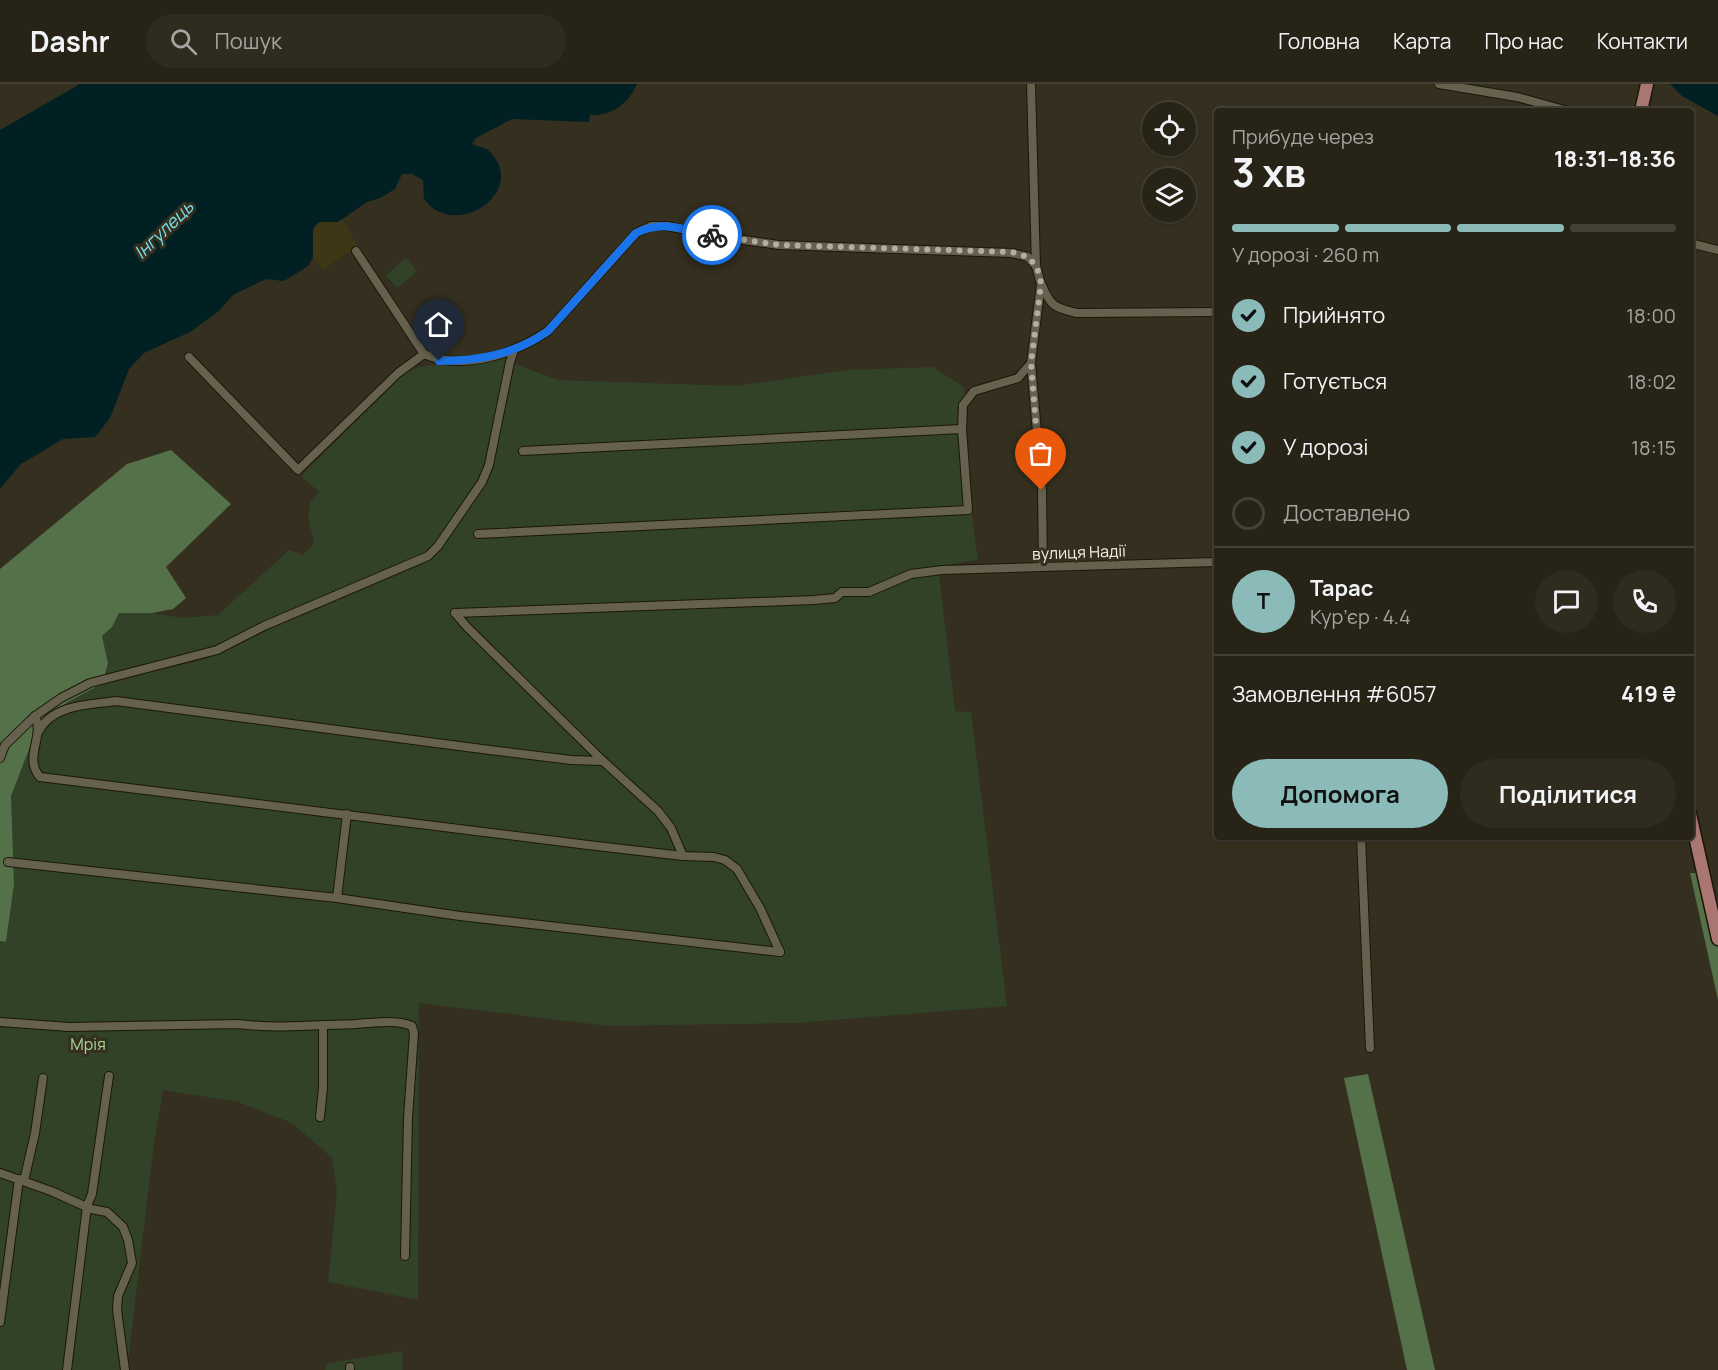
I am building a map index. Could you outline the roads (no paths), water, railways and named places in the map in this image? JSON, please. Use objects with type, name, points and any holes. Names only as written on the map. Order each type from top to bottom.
[{"type":"main road","points":[[1642,108],[1647,84]]},
{"type":"main road","points":[[1694,832],[1718,939]]},
{"type":"street","points":[[1030,84],[1036,266],[1049,302],[1059,309],[1077,313],[1214,312]]},
{"type":"street","points":[[1439,84],[1517,97],[1557,108]]},
{"type":"street","points":[[356,250],[424,354],[439,361],[476,360],[514,350],[534,341],[548,331],[636,233],[651,226],[667,226],[779,245],[1012,252],[1028,257],[1036,266]]},
{"type":"street","points":[[1694,244],[1718,250]]},
{"type":"street","points":[[1041,284],[1031,363],[1041,490],[1043,566]]},
{"type":"street","points":[[0,758],[5,745],[35,716],[61,698],[90,683],[217,650],[264,626],[428,556],[438,546],[482,482],[489,465],[514,350]]},
{"type":"street","points":[[189,357],[298,470],[398,373],[424,354]]},
{"type":"street","points":[[478,534],[968,510],[962,429],[963,405],[974,391],[1018,378],[1031,363]]},
{"type":"street","points":[[523,451],[962,429]]},
{"type":"street","name":"вулиця Надії","points":[[603,761],[455,613],[814,600],[835,598],[842,592],[868,592],[911,574],[942,570],[1214,562]]},
{"type":"street","points":[[37,733],[43,723],[69,707],[116,701],[471,748],[571,760],[603,761],[658,811],[671,828],[683,856]]},
{"type":"street","points":[[8,862],[337,898],[460,916],[780,952],[760,908],[737,869],[725,860],[40,777],[32,761],[38,721],[35,716]]},
{"type":"street","points":[[337,898],[347,814]]},
{"type":"street","points":[[1360,840],[1370,1048]]},
{"type":"street","points":[[0,1022],[69,1027],[322,1025],[378,1022],[403,1023],[412,1026],[414,1033],[408,1118],[405,1256]]},
{"type":"street","points":[[320,1117],[323,1099],[322,1025]]},
{"type":"street","points":[[67,1370],[87,1206],[92,1194],[109,1076]]},
{"type":"street","points":[[0,1322],[22,1180],[35,1133],[43,1078]]},
{"type":"street","points":[[0,1173],[91,1209],[111,1214],[123,1227],[132,1263],[120,1291],[117,1310],[122,1332],[125,1370]]},
{"type":"water","name":"Інгулець","points":[[80,84],[637,84],[624,103],[612,111],[590,115],[589,122],[512,119],[476,138],[472,144],[489,151],[499,165],[501,178],[497,191],[477,210],[463,215],[448,215],[434,209],[424,199],[423,180],[412,174],[402,174],[395,189],[380,198],[367,202],[338,222],[319,222],[313,229],[313,257],[309,265],[284,281],[266,279],[233,295],[219,311],[190,332],[144,353],[129,369],[110,418],[95,437],[63,439],[21,464],[0,489],[0,130]]},
{"type":"water","points":[[1670,84],[1718,84],[1718,116],[1682,96]]},
{"type":"park label","name":"Мрія","points":[[88,1044]]}]
